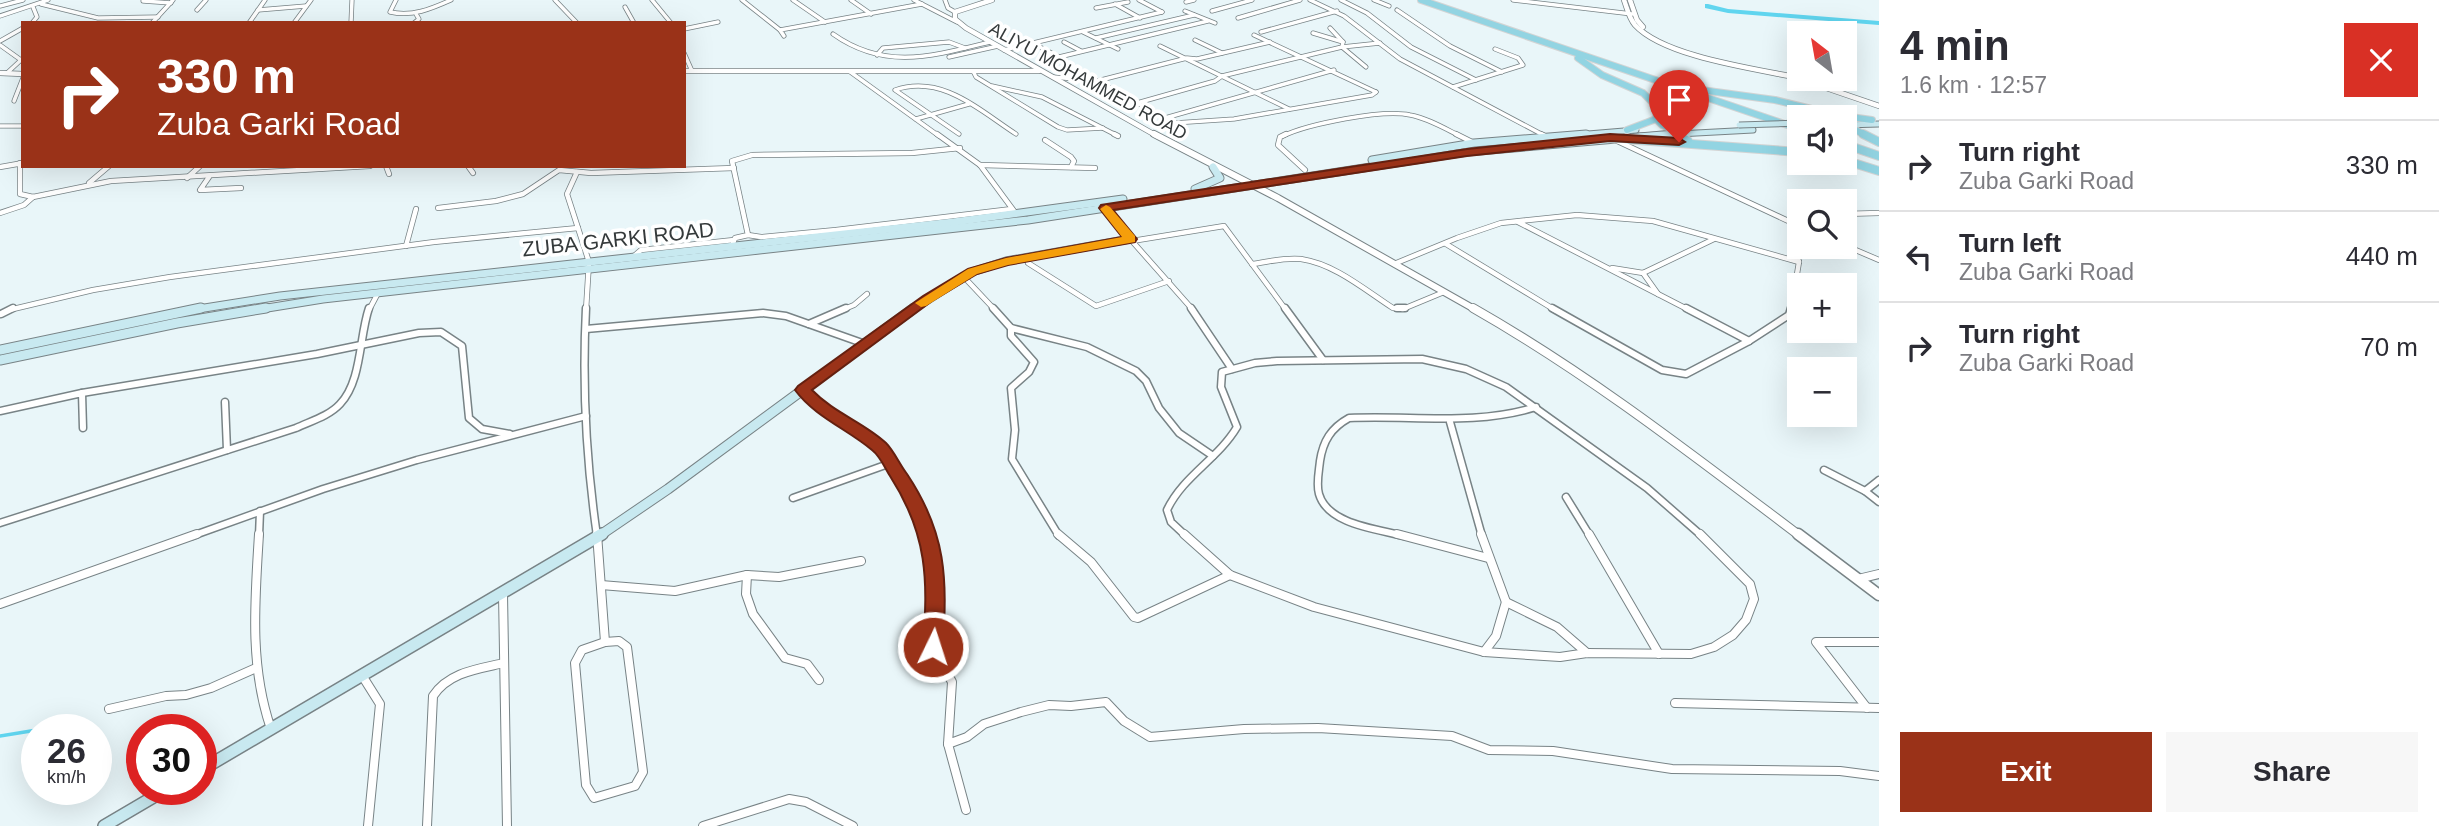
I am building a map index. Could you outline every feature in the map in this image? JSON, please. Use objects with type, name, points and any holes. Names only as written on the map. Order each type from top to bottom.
[{"type":"main road","points":[[1421,0],[1787,123]]},
{"type":"main road","points":[[1578,55],[1577,57],[1594,71],[1650,98],[1657,107],[1656,119]]},
{"type":"main road","points":[[1618,68],[1697,90],[1796,105]]},
{"type":"main road","points":[[1857,117],[1877,121]]},
{"type":"main road","points":[[1627,130],[1656,119],[1693,142]]},
{"type":"main road","points":[[1857,123],[1877,121]]},
{"type":"main road","points":[[1679,131],[1739,125],[1787,127]]},
{"type":"main road","points":[[1679,131],[1787,128]]},
{"type":"main road","name":"ZUBA GARKI ROAD","points":[[0,350],[242,301],[1194,189],[1474,144],[1627,130],[1679,131]]},
{"type":"main road","points":[[1857,130],[1879,142]]},
{"type":"main road","name":"ZUBA GARKI ROAD","points":[[0,359],[282,305],[835,243],[1105,208],[1454,154],[1679,131]]},
{"type":"main road","points":[[1610,138],[1787,151]]},
{"type":"main road","points":[[1857,148],[1879,156]]},
{"type":"main road","points":[[1857,164],[1879,171]]},
{"type":"main road","points":[[1194,189],[1220,178],[1213,167]]},
{"type":"main road","points":[[217,760],[363,677],[597,537],[668,489],[865,344],[963,276],[1006,261],[1131,240],[1105,208]]},
{"type":"main road","points":[[104,826],[140,805]]},
{"type":"street","points":[[0,6],[23,0]]},
{"type":"street","points":[[0,16],[48,0]]},
{"type":"street","points":[[197,10],[206,0]]},
{"type":"street","points":[[250,21],[265,0]]},
{"type":"street","points":[[295,21],[311,0]]},
{"type":"street","points":[[351,21],[352,0]]},
{"type":"street","points":[[396,0],[390,12],[416,13],[451,0]]},
{"type":"street","points":[[555,0],[576,21]]},
{"type":"street","points":[[652,0],[669,21]]},
{"type":"street","points":[[742,0],[784,36]]},
{"type":"street","points":[[793,0],[825,23]]},
{"type":"street","points":[[851,0],[871,14]]},
{"type":"street","points":[[914,0],[957,22]]},
{"type":"street","points":[[945,0],[948,8],[955,12],[957,22]]},
{"type":"street","name":"ALIYU MOHAMMED ROAD","points":[[955,12],[992,0]]},
{"type":"street","points":[[949,57],[1162,12],[1139,0]]},
{"type":"street","points":[[1186,2],[1194,0]]},
{"type":"street","points":[[1212,10],[1252,0]]},
{"type":"street","points":[[1238,18],[1300,0]]},
{"type":"street","points":[[1310,0],[1337,11],[1400,59],[1555,143]]},
{"type":"street","points":[[1343,0],[1367,13],[1411,47],[1476,80]]},
{"type":"street","points":[[1325,5],[1350,0]]},
{"type":"street","points":[[1374,0],[1389,6]]},
{"type":"street","points":[[1513,0],[1632,14]]},
{"type":"street","points":[[1624,0],[1632,14]]},
{"type":"street","points":[[1630,0],[1633,23],[1679,48],[1787,74]]},
{"type":"street","points":[[143,1],[172,1]]},
{"type":"street","points":[[154,21],[172,1]]},
{"type":"street","points":[[1096,8],[1128,2]]},
{"type":"street","points":[[41,4],[91,19],[158,17]]},
{"type":"street","points":[[780,30],[922,4]]},
{"type":"street","points":[[1115,4],[1140,18]]},
{"type":"street","points":[[258,10],[306,6]]},
{"type":"street","points":[[33,7],[37,17],[34,21]]},
{"type":"street","points":[[625,7],[633,21]]},
{"type":"street","points":[[1397,10],[1450,46],[1502,72]]},
{"type":"street","points":[[1185,11],[1215,23]]},
{"type":"street","points":[[1261,32],[1337,11]]},
{"type":"street","points":[[938,12],[955,12]]},
{"type":"street","points":[[416,13],[416,21]]},
{"type":"street","points":[[1096,38],[1194,15]]},
{"type":"street","points":[[1036,46],[1056,57],[1208,21]]},
{"type":"street","points":[[686,29],[718,22]]},
{"type":"street","name":"ALIYU MOHAMMED ROAD","points":[[957,22],[1213,167],[1278,198],[1511,330],[1648,421],[1879,595]]},
{"type":"street","points":[[1330,28],[1366,67]]},
{"type":"street","points":[[21,29],[0,43],[21,60]]},
{"type":"street","points":[[1081,31],[1118,49]]},
{"type":"street","points":[[1313,33],[1343,44]]},
{"type":"street","points":[[833,34],[860,51],[877,55],[926,57],[990,42]]},
{"type":"street","points":[[1097,81],[1169,122],[1184,124],[1375,93],[1371,87],[1254,35]]},
{"type":"street","points":[[1195,40],[1222,53]]},
{"type":"street","points":[[877,55],[883,48],[949,42],[965,48]]},
{"type":"street","points":[[1064,42],[1082,51]]},
{"type":"street","points":[[1054,77],[1097,81],[1186,58],[1270,42]]},
{"type":"street","points":[[1137,103],[1222,76],[1303,57],[1343,44],[1380,43]]},
{"type":"street","points":[[1160,46],[1289,109]]},
{"type":"street","points":[[1453,87],[1523,65],[1523,62],[1495,49]]},
{"type":"street","points":[[686,58],[692,71]]},
{"type":"street","points":[[1010,71],[1018,68],[1021,60]]},
{"type":"street","points":[[7,74],[13,64],[21,61]]},
{"type":"street","points":[[1165,118],[1334,70]]},
{"type":"street","points":[[686,71],[1042,71]]},
{"type":"street","points":[[849,71],[960,148],[980,165],[1014,211]]},
{"type":"street","points":[[973,71],[976,77],[1062,129],[1103,128]]},
{"type":"street","points":[[997,71],[1061,82]]},
{"type":"street","points":[[0,74],[21,76]]},
{"type":"street","points":[[15,101],[21,82]]},
{"type":"street","points":[[990,86],[1034,93],[1118,136]]},
{"type":"street","points":[[959,134],[895,90],[939,88],[1016,134]]},
{"type":"street","points":[[1840,91],[1879,104]]},
{"type":"street","points":[[1844,91],[1879,104]]},
{"type":"street","points":[[916,119],[969,104]]},
{"type":"street","points":[[1305,170],[1278,145],[1280,137],[1293,131],[1391,113],[1422,118],[1474,144]]},
{"type":"street","points":[[0,126],[21,126]]},
{"type":"street","points":[[1610,138],[1787,220]]},
{"type":"street","points":[[1045,141],[1071,157],[1074,161],[1072,167]]},
{"type":"street","points":[[748,235],[732,161],[734,159],[752,155],[912,153],[960,148]]},
{"type":"street","points":[[0,167],[21,163]]},
{"type":"street","points":[[980,165],[1095,168]]},
{"type":"street","points":[[22,168],[20,194],[33,197],[87,185],[131,180],[326,168]]},
{"type":"street","points":[[87,185],[107,168]]},
{"type":"street","points":[[187,178],[198,168]]},
{"type":"street","points":[[387,168],[389,174]]},
{"type":"street","points":[[469,168],[473,173]]},
{"type":"street","points":[[438,208],[496,201],[523,194],[560,168],[577,172],[734,168]]},
{"type":"street","points":[[577,172],[568,194],[589,262],[585,291],[586,463],[597,537],[605,642]]},
{"type":"street","points":[[209,177],[200,190],[241,188]]},
{"type":"street","points":[[0,213],[24,205],[33,197]]},
{"type":"street","points":[[406,246],[416,209]]},
{"type":"street","points":[[733,243],[748,235],[761,237],[1014,211]]},
{"type":"street","points":[[1394,264],[1479,230],[1518,222],[1613,214],[1671,225],[1759,254],[1799,262]]},
{"type":"street","points":[[1857,214],[1879,214]]},
{"type":"street","points":[[1518,222],[1612,268],[1643,272],[1714,239]]},
{"type":"street","points":[[1131,240],[1224,226],[1323,360]]},
{"type":"street","points":[[1,314],[16,307],[133,283],[406,246],[578,228]]},
{"type":"street","points":[[1131,240],[1192,309],[1232,369]]},
{"type":"street","points":[[1446,244],[1580,325],[1662,370],[1686,374],[1749,341],[1789,315],[1795,296],[1798,259]]},
{"type":"street","points":[[1857,251],[1879,260]]},
{"type":"street","points":[[1252,264],[1307,260],[1342,276],[1393,309],[1403,309],[1444,292]]},
{"type":"street","points":[[1028,263],[1096,306],[1116,301],[1153,284],[1169,281]]},
{"type":"street","points":[[1612,268],[1618,275],[1749,341]]},
{"type":"street","points":[[1643,272],[1659,295]]},
{"type":"street","points":[[963,276],[1011,328],[1087,347],[1136,371],[1146,381],[1159,408],[1179,433],[1213,456]]},
{"type":"street","points":[[0,523],[296,428],[340,405],[349,394],[360,329],[378,293]]},
{"type":"street","points":[[809,324],[854,305],[867,294]]},
{"type":"street","points":[[586,329],[763,313],[786,316],[865,344]]},
{"type":"street","points":[[1011,328],[1012,336],[1034,362],[1029,372],[1011,388],[1015,430],[1010,450],[1012,459],[1046,518],[1064,541],[1091,562],[1134,617],[1138,618],[1230,575]]},
{"type":"street","points":[[0,411],[82,393],[317,354],[432,331],[448,335],[462,346],[469,418],[472,422],[489,432],[515,435]]},
{"type":"street","points":[[1422,359],[1445,363],[1497,382],[1647,488],[1721,552],[1750,584],[1754,599],[1746,620],[1733,635],[1714,647],[1691,654],[1587,653],[1560,657],[1484,652],[1314,607],[1230,575],[1177,530],[1167,510],[1180,486],[1213,456],[1237,427],[1236,415],[1228,408],[1219,380],[1222,372],[1277,361],[1323,360],[1422,359]]},
{"type":"street","points":[[803,390],[819,407],[872,440],[891,463],[918,505],[933,553],[936,596],[933,647],[952,682],[948,744],[966,810]]},
{"type":"street","points":[[82,393],[83,428]]},
{"type":"street","points":[[225,402],[227,450]]},
{"type":"street","points":[[1488,558],[1349,522],[1326,506],[1318,493],[1321,451],[1326,436],[1340,422],[1362,417],[1450,422],[1516,415],[1535,407]]},
{"type":"street","points":[[0,604],[260,511],[417,460],[586,416]]},
{"type":"street","points":[[1450,422],[1488,558],[1506,602],[1496,636],[1484,652]]},
{"type":"street","points":[[793,498],[891,463]]},
{"type":"street","points":[[1824,470],[1865,491],[1879,502]]},
{"type":"street","points":[[1865,491],[1879,480]]},
{"type":"street","points":[[1566,497],[1659,654]]},
{"type":"street","points":[[260,511],[256,668],[261,701],[271,729]]},
{"type":"street","points":[[601,586],[675,591],[747,575],[779,578],[861,561]]},
{"type":"street","points":[[1858,579],[1879,574]]},
{"type":"street","points":[[747,575],[746,594],[753,614],[785,658],[807,664],[819,680]]},
{"type":"street","points":[[503,594],[507,826]]},
{"type":"street","points":[[1506,602],[1557,627],[1587,653]]},
{"type":"street","points":[[619,641],[627,647],[643,772],[635,786],[600,798],[589,794],[586,785],[575,663],[582,650],[605,642],[619,641]]},
{"type":"street","points":[[1867,708],[1816,642],[1879,642]]},
{"type":"street","points":[[427,826],[433,696],[437,688],[447,681],[504,663]]},
{"type":"street","points":[[109,709],[166,696],[186,695],[211,688],[256,668]]},
{"type":"street","points":[[363,677],[380,704],[368,826]]},
{"type":"street","points":[[948,744],[967,737],[984,724],[1021,712],[1049,705],[1071,706],[1106,702],[1124,721],[1150,737],[1244,729],[1318,728],[1452,736],[1489,750],[1553,751],[1672,768],[1840,771],[1879,776]]},
{"type":"street","points":[[1675,703],[1879,708]]},
{"type":"street","points":[[704,826],[789,799],[806,802],[853,826]]},
{"type":"waterway","points":[[1708,6],[1728,11],[1879,23]]},
{"type":"waterway","points":[[0,736],[21,733]]},
{"type":"slow traffic","points":[[921,303],[972,272],[1006,261],[1130,239],[1106,209]]},
{"type":"route","points":[[933,647],[936,596],[933,553],[918,505],[880,447],[819,407],[803,390],[928,299],[972,272],[1006,261],[1130,239],[1105,208],[1467,152],[1610,138],[1679,142]]}]
